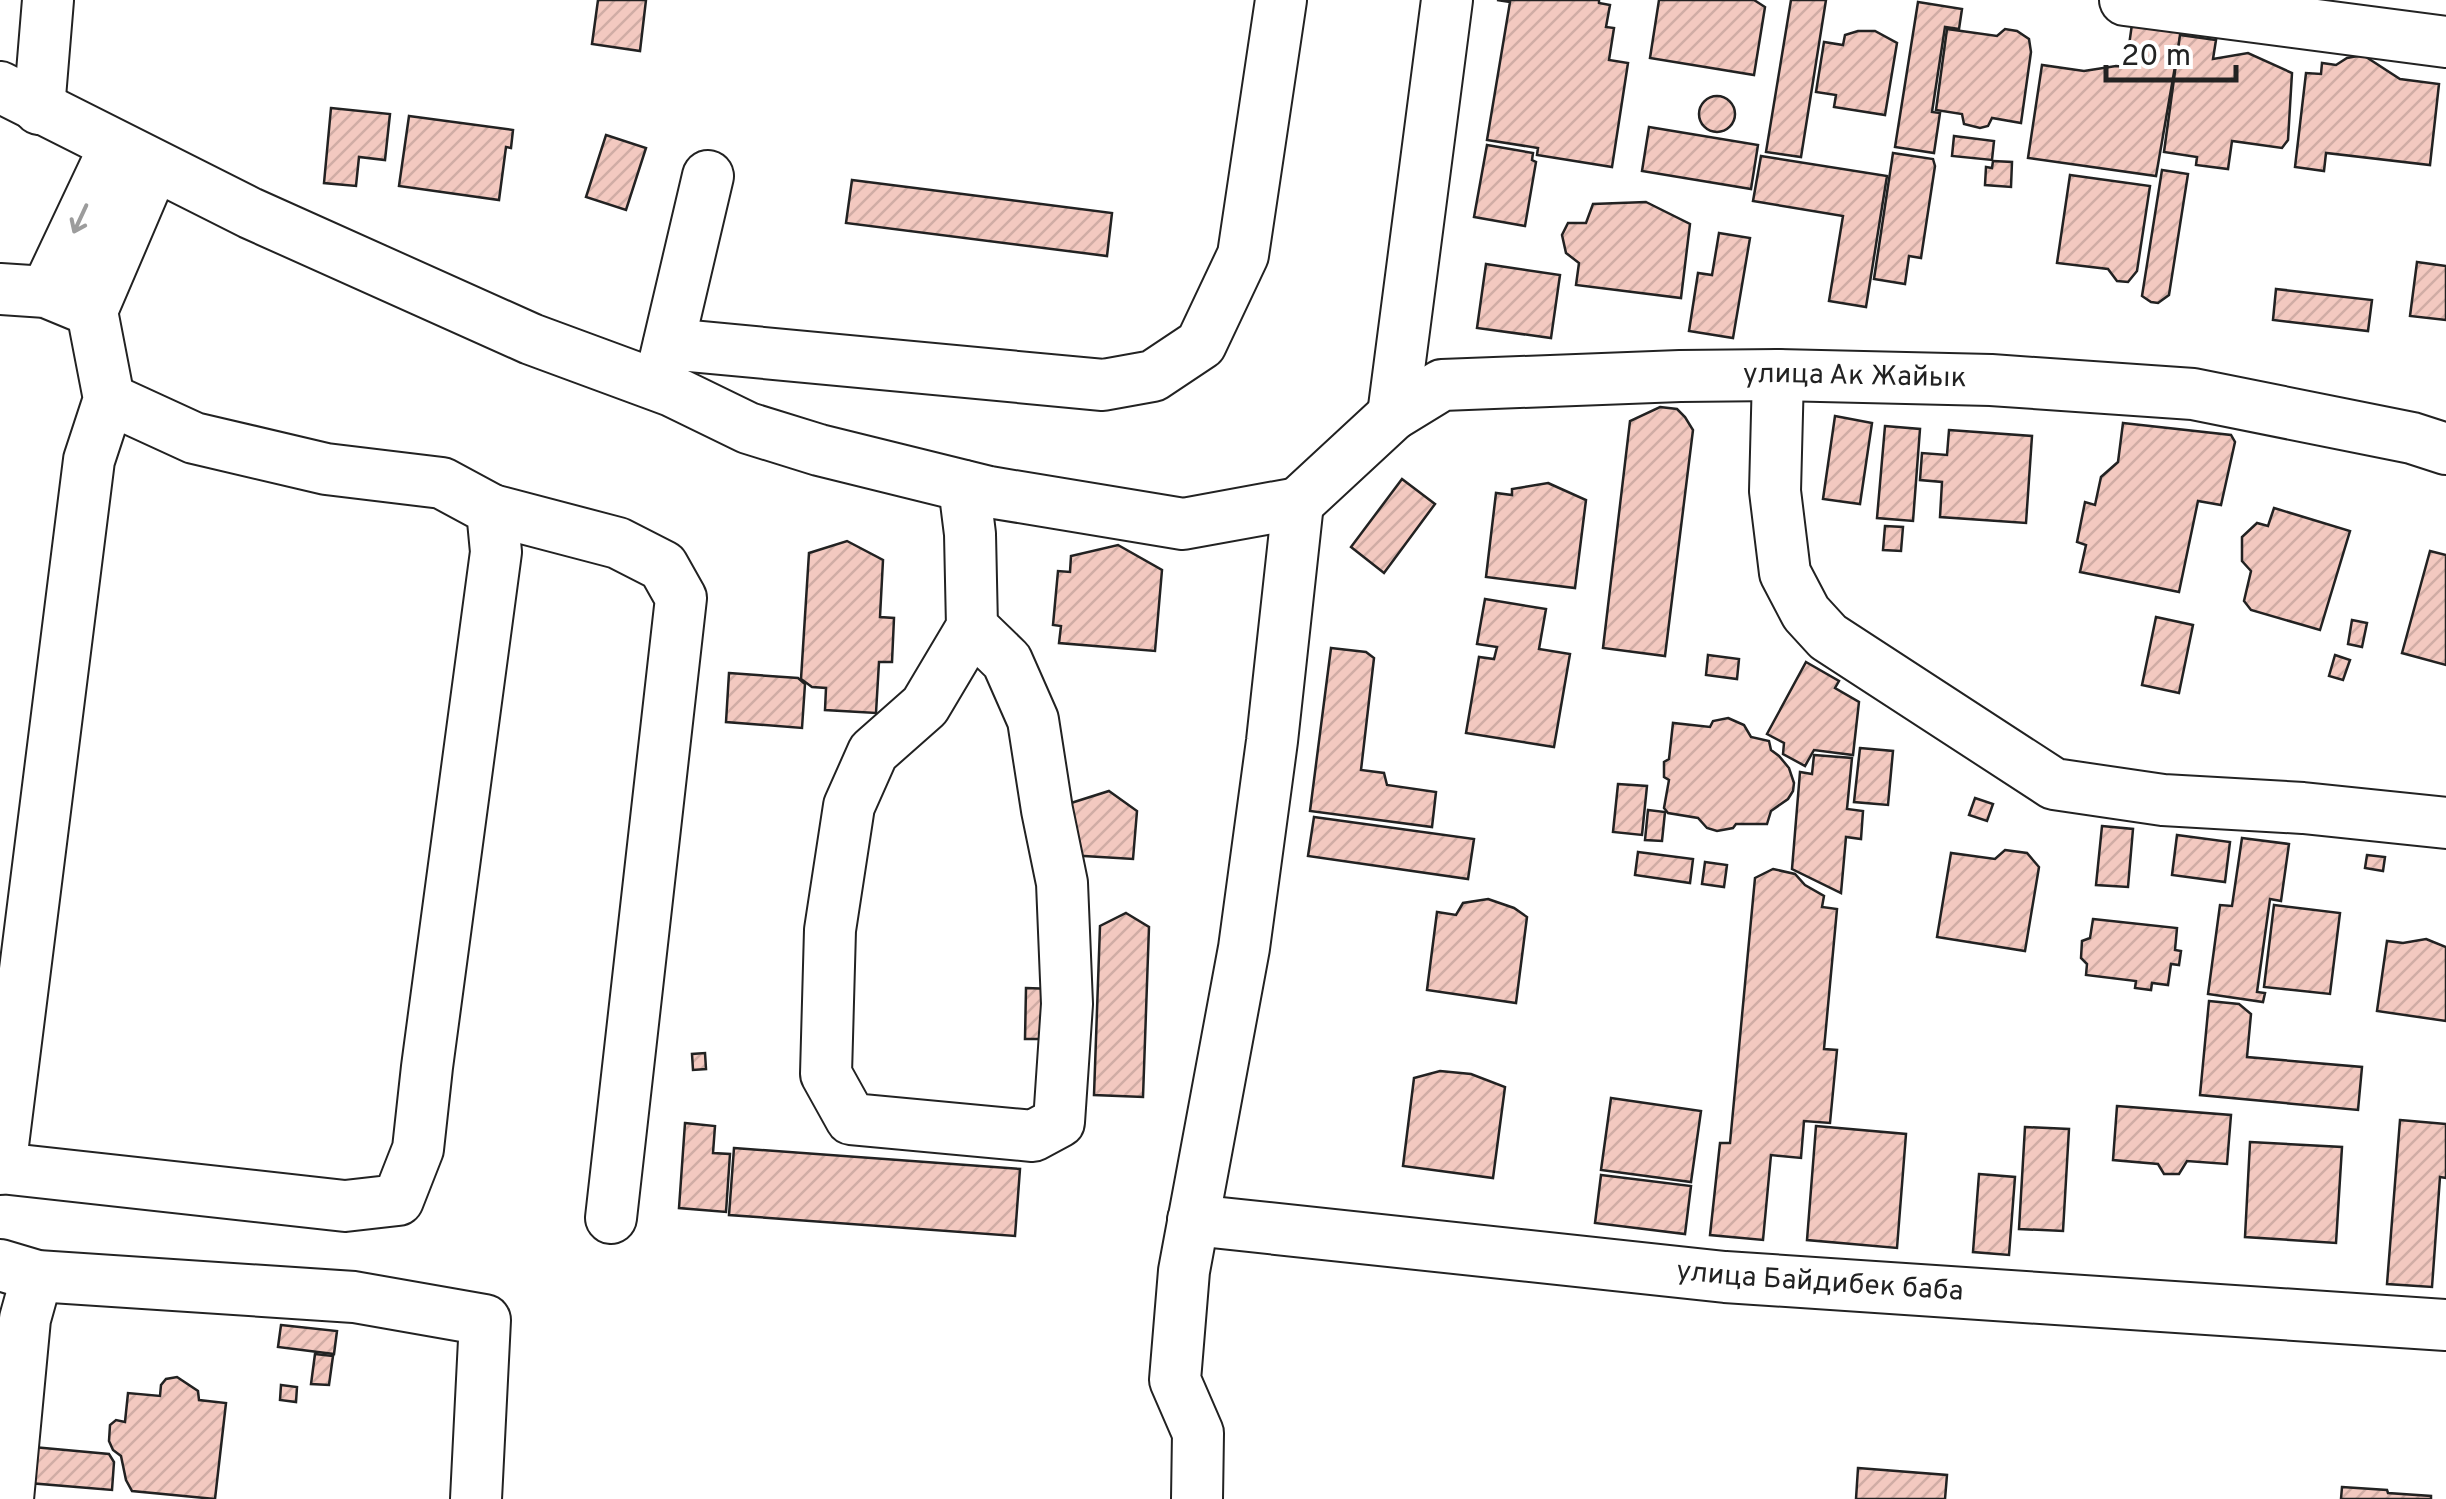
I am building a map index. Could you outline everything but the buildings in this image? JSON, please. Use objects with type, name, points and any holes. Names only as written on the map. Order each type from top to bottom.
[{"type":"street","points":[[48,0],[20,98],[250,213],[530,339],[664,365],[1103,385],[1154,376],[1201,344],[1243,255],[1281,0]]},
{"type":"street","points":[[1392,415],[1447,0]]},
{"type":"street","points":[[2125,0],[2446,42]]},
{"type":"street","points":[[92,311],[23,290],[135,156]]},
{"type":"street","points":[[135,156],[92,311],[109,399],[89,460],[0,1169],[344,1206],[398,1200],[418,1149],[496,552],[492,510]]},
{"type":"street","points":[[664,365],[708,176]]},
{"type":"street","points":[[664,365],[748,428],[988,492],[1183,524],[1298,503],[1244,948],[1184,1271],[1176,1380],[1198,1433],[1197,1499]]},
{"type":"street","points":[[1778,375],[1775,491],[1785,573],[1806,612],[1828,637],[2054,784],[2163,800],[2303,808],[2446,823]]},
{"type":"street","name":"улица Ак Жайык","points":[[1298,503],[1392,415],[1442,386],[1680,376],[1992,380],[2192,394],[2412,438],[2446,449]]},
{"type":"street","points":[[109,399],[194,438],[326,470],[442,483],[492,510],[618,543],[663,566],[681,598],[611,1218]]},
{"type":"street","points":[[964,486],[970,534],[972,627],[926,706],[874,752],[849,806],[830,930],[826,1074],[851,1120],[1033,1136],[1059,1122],[1066,1004],[1062,883],[1033,720],[1007,661],[972,627]]},
{"type":"street","name":"улица Байдибек баба","points":[[1193,1220],[1725,1277],[2446,1325]]},
{"type":"street","points":[[8,1499],[25,1319],[18,1270],[354,1297],[485,1320],[476,1499]]}]
